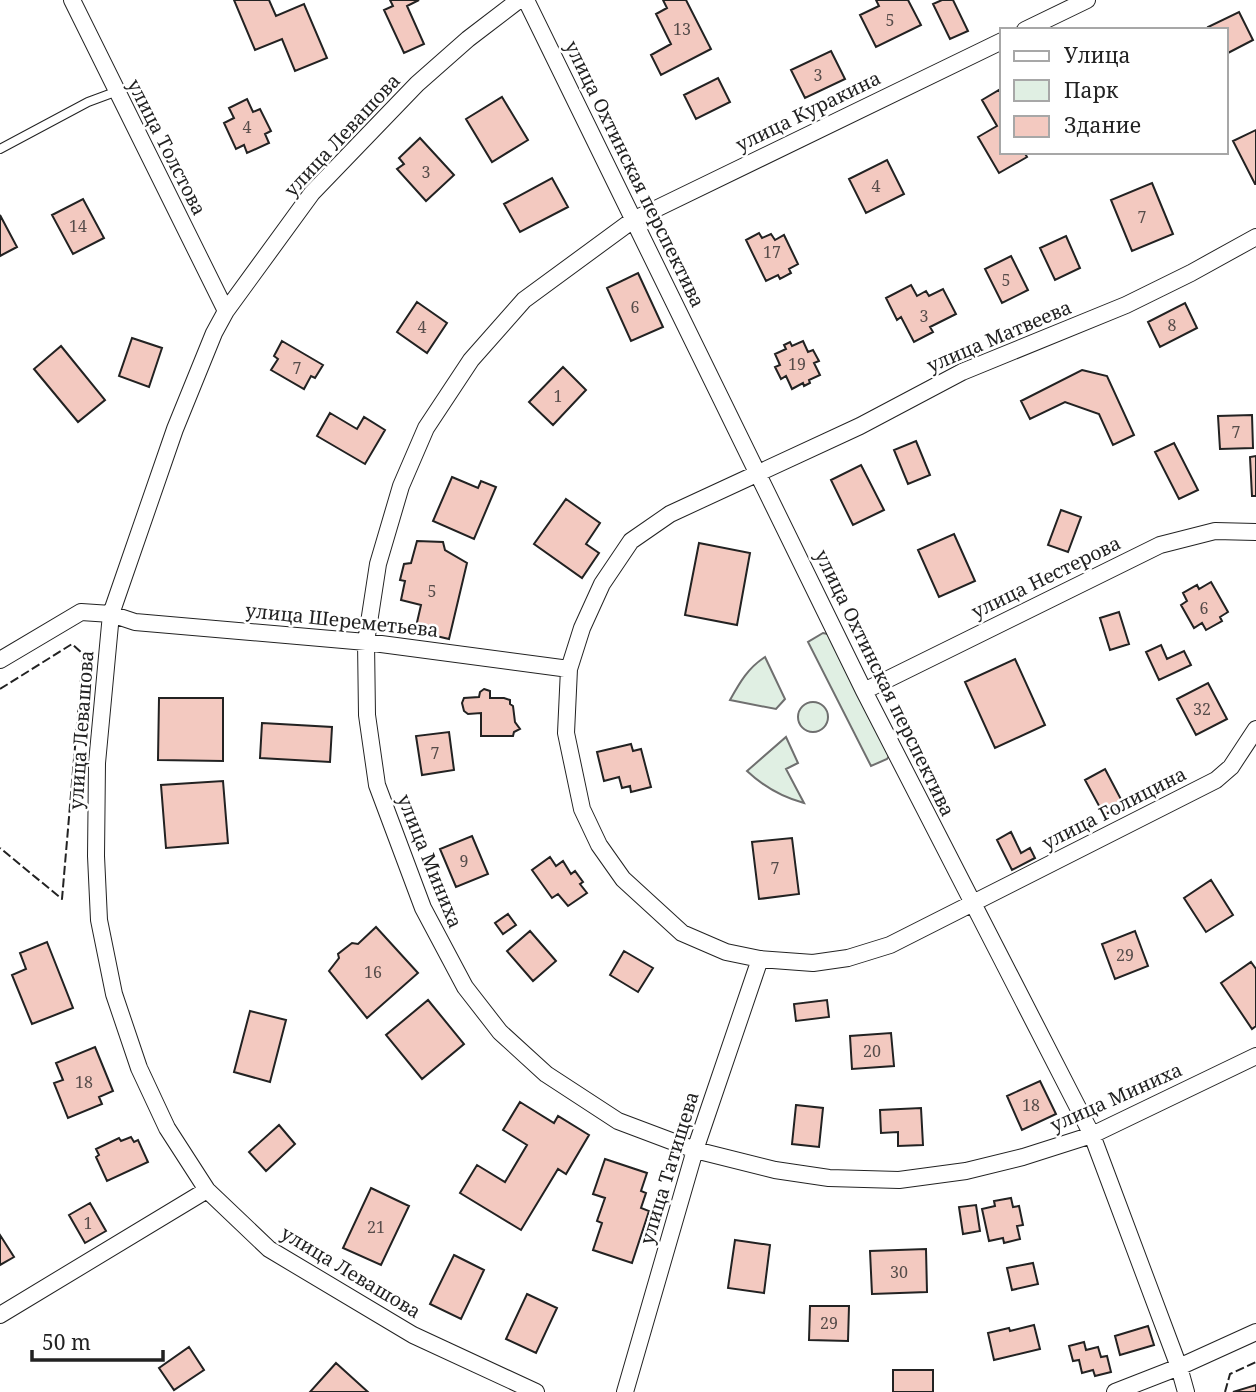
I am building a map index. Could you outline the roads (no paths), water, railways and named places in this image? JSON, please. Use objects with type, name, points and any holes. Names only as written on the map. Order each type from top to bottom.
[{"type":"street","name":"улица Толстова","points":[[72,0],[115,92],[226,312]]},
{"type":"street","name":"улица Левашова","points":[[519,0],[468,39],[369,132],[312,193],[226,312],[214,333],[175,429],[111,614],[97,763],[96,856],[99,919],[114,994],[139,1068],[167,1128],[206,1190],[269,1249],[413,1335],[536,1392]]},
{"type":"street","name":"улица Охтинская перспектива","points":[[526,0],[864,691],[1092,1135],[1186,1392]]},
{"type":"street","points":[[1029,28],[1087,0]]},
{"type":"street","name":"улица Куракина","points":[[633,220],[1000,42]]},
{"type":"street","name":"улица Миниха","points":[[633,220],[524,300],[471,360],[426,428],[401,486],[378,564],[366,642],[367,715],[377,785],[422,908],[465,987],[500,1032],[545,1074],[618,1121],[695,1150],[775,1170],[829,1178],[900,1180],[966,1171],[1023,1157],[1092,1135],[1256,1056]]},
{"type":"street","name":"улица Матвеева","points":[[569,669],[582,628],[602,584],[631,541],[670,514],[860,426],[962,372],[1126,305],[1256,237]]},
{"type":"street","name":"улица Нестерова","points":[[864,691],[1160,545],[1215,531],[1256,532]]},
{"type":"street","name":"улица Шереметьева","points":[[0,660],[81,612],[111,614],[135,622],[366,642],[569,669]]},
{"type":"street","name":"улица Голицина","points":[[569,669],[566,733],[582,809],[599,845],[623,879],[682,933],[726,952],[760,959],[813,963],[848,958],[890,945],[1216,780],[1246,748],[1256,729]]},
{"type":"street","name":"улица Татищева","points":[[625,1392],[695,1150],[760,959]]},
{"type":"street","points":[[0,1315],[206,1190]]},
{"type":"street","points":[[1115,1392],[1256,1332]]},
{"type":"lane","points":[[0,149],[88,102],[115,92]]}]
